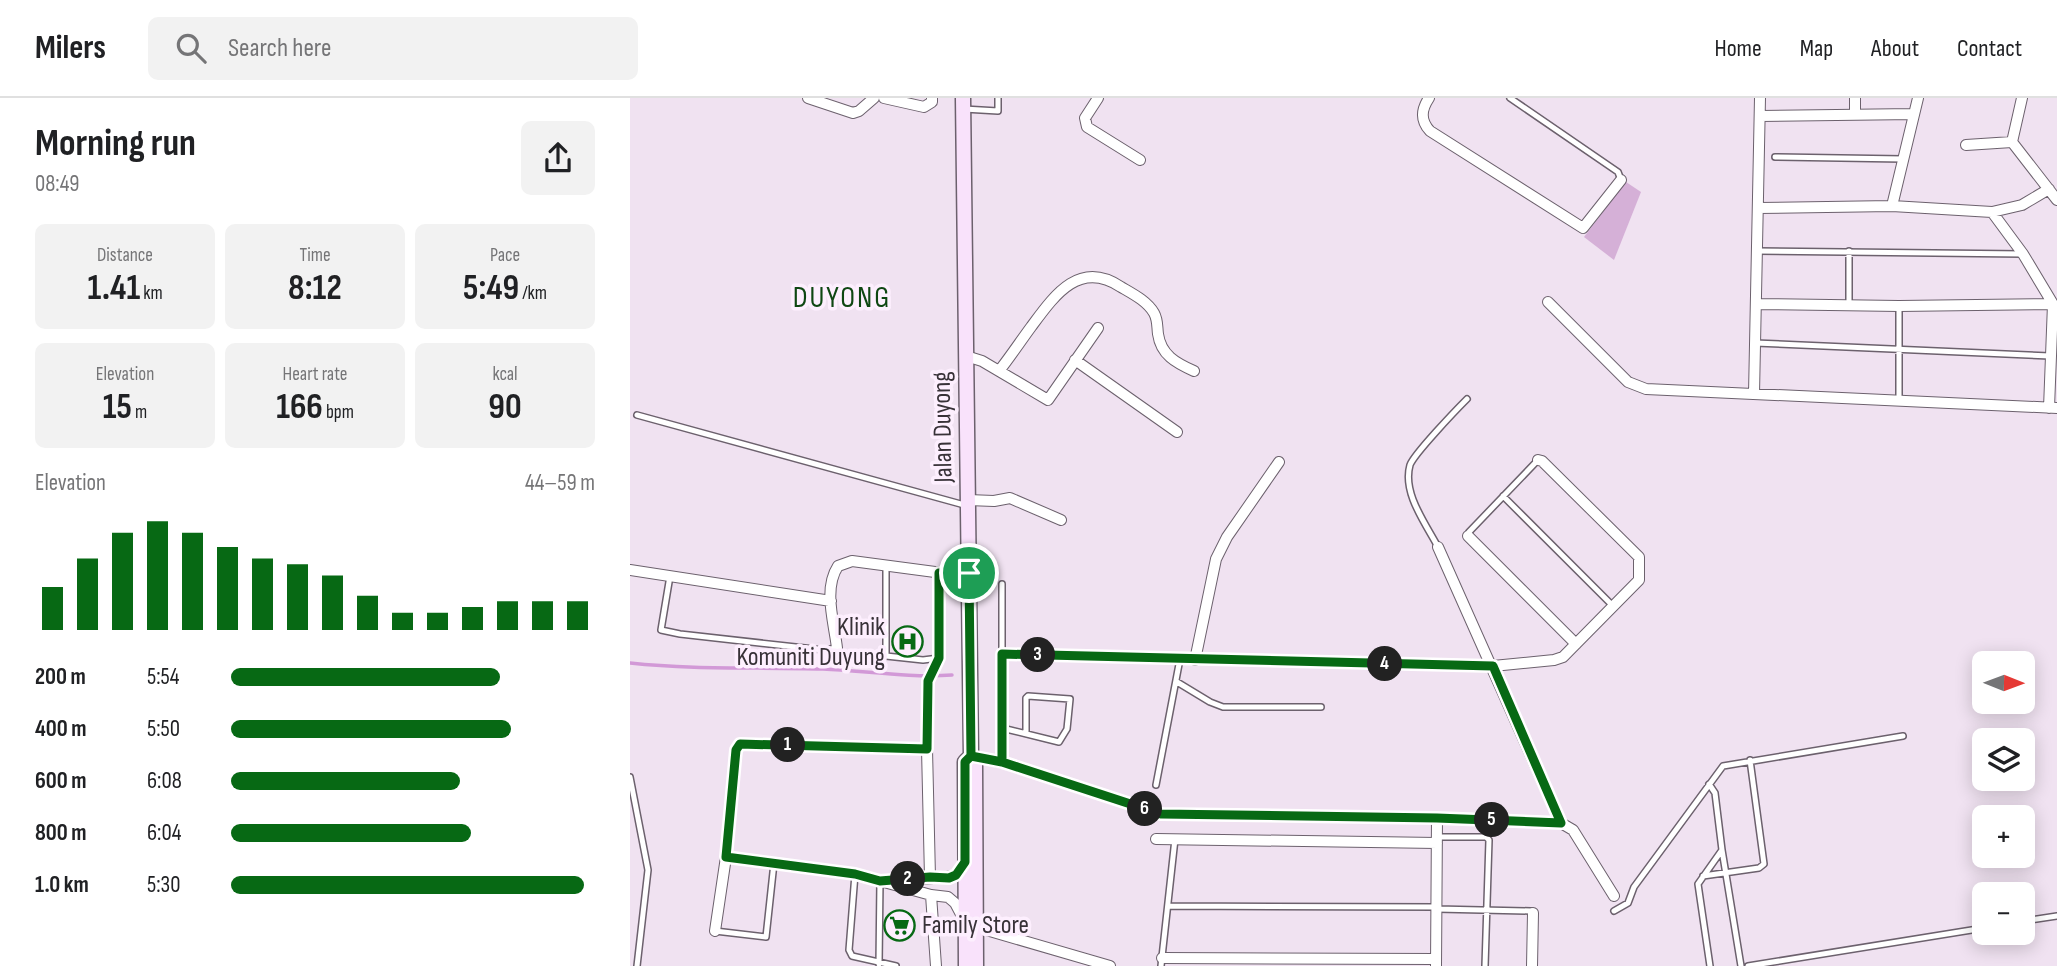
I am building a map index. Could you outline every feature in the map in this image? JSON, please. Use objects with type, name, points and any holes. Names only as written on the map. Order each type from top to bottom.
[{"type":"main road","name":"Jalan Duyong","points":[[964,104],[971,756],[975,764],[971,925],[966,966]]},
{"type":"main road","name":"Jalan Duyong","points":[[971,756],[965,762],[965,862],[976,966]]},
{"type":"street","points":[[808,98],[853,113],[874,98]]},
{"type":"street","points":[[884,98],[924,107],[929,105],[932,98]]},
{"type":"street","points":[[1098,98],[1085,118],[1087,127],[1140,160]]},
{"type":"street","points":[[1429,98],[1422,110],[1425,126],[1430,131],[1583,228],[1621,180]]},
{"type":"street","points":[[1754,394],[1760,98]]},
{"type":"street","points":[[1855,98],[1855,115]]},
{"type":"street","points":[[1892,206],[1918,98]]},
{"type":"street","points":[[2012,142],[2022,98]]},
{"type":"street","points":[[1760,116],[1914,114]]},
{"type":"street","points":[[1966,145],[2012,142]]},
{"type":"street","points":[[2012,142],[2057,200]]},
{"type":"street","points":[[1758,208],[1892,206],[1992,212],[2022,205],[2049,189]]},
{"type":"street","points":[[1548,302],[1628,382],[1646,389],[2053,408],[2050,356],[2053,304],[2023,254],[1992,212]]},
{"type":"street","points":[[999,371],[1062,288],[1091,277],[1113,281],[1148,304],[1157,319],[1160,343],[1165,353],[1175,362],[1194,371]]},
{"type":"street","points":[[1756,304],[2053,304]]},
{"type":"street","points":[[966,356],[982,361],[1048,400],[1098,327]]},
{"type":"street","points":[[1075,360],[1177,432]]},
{"type":"street","points":[[1002,762],[1002,654],[1495,671],[1563,657],[1639,580],[1639,557],[1538,460]]},
{"type":"street","points":[[1195,660],[1216,559],[1227,537],[1279,461]]},
{"type":"street","points":[[968,503],[1010,498],[1061,520]]},
{"type":"street","points":[[1468,536],[1576,644]]},
{"type":"street","points":[[1438,547],[1561,823]]},
{"type":"street","points":[[837,648],[831,582],[838,566],[852,561],[939,573],[969,573]]},
{"type":"street","points":[[630,570],[831,601]]},
{"type":"street","points":[[930,877],[927,749],[930,676],[939,658],[939,573]]},
{"type":"street","points":[[715,931],[726,857],[736,750],[740,744],[927,749]]},
{"type":"street","points":[[971,756],[1002,762],[1161,814],[1437,818],[1561,823],[1573,830],[1614,895]]},
{"type":"street","points":[[1162,962],[1436,963],[1437,818]]},
{"type":"street","points":[[1156,839],[1437,840]]},
{"type":"street","points":[[726,857],[855,874],[931,895],[948,897],[971,925],[1110,966]]},
{"type":"street","points":[[880,881],[949,878],[956,875],[965,862]]},
{"type":"street","points":[[931,895],[936,966]]},
{"type":"street","points":[[1532,966],[1533,913]]},
{"type":"lane","points":[[964,104],[998,111],[998,98]]},
{"type":"lane","points":[[1510,98],[1618,172],[1621,180]]},
{"type":"lane","points":[[1775,157],[1903,159]]},
{"type":"lane","points":[[1757,251],[2023,254]]},
{"type":"lane","points":[[1849,251],[1849,305]]},
{"type":"lane","points":[[1899,306],[1899,399]]},
{"type":"lane","points":[[1755,343],[2050,356]]},
{"type":"lane","points":[[1438,547],[1414,503],[1409,483],[1410,463],[1467,398]]},
{"type":"lane","points":[[637,415],[968,503]]},
{"type":"lane","points":[[1468,536],[1538,460]]},
{"type":"lane","points":[[1503,496],[1613,606]]},
{"type":"lane","points":[[886,566],[886,656],[923,660],[939,658]]},
{"type":"lane","points":[[670,576],[661,630],[823,650],[837,648]]},
{"type":"lane","points":[[1002,583],[1002,654]]},
{"type":"lane","points":[[1157,785],[1180,659]]},
{"type":"lane","points":[[1177,682],[1223,707],[1321,707]]},
{"type":"lane","points":[[1002,729],[1059,742],[1067,729],[1070,701],[1068,697],[1028,696],[1026,733]]},
{"type":"lane","points":[[1614,911],[1628,903],[1634,887],[1723,766],[1903,736]]},
{"type":"lane","points":[[1702,876],[1759,868],[1764,864],[1750,760]]},
{"type":"lane","points":[[630,777],[648,870],[637,966]]},
{"type":"lane","points":[[1709,784],[1714,793],[1741,966]]},
{"type":"lane","points":[[1437,840],[1488,838],[1485,966]]},
{"type":"lane","points":[[1162,962],[1175,839]]},
{"type":"lane","points":[[1710,966],[1698,881],[1722,850]]},
{"type":"lane","points":[[715,931],[765,937],[775,863]]},
{"type":"lane","points":[[855,874],[849,950],[852,956],[896,966]]},
{"type":"lane","points":[[879,964],[880,881]]},
{"type":"lane","points":[[1168,906],[1437,908],[1533,913]]},
{"type":"lane","points":[[2035,919],[2057,916]]},
{"type":"lane","points":[[1748,966],[1972,930]]},
{"type":"shaded area","points":[[1626,182],[1641,192],[1614,260],[1584,237]]},
{"type":"waterway","points":[[630,663],[678,667],[823,669],[904,675],[952,675]]},
{"type":"place","name":"Klinik Komuniti Duyung","points":[[908,642]]},
{"type":"place","name":"Family Store","points":[[899,925]]},
{"type":"district","name":"DUYONG","points":[[842,298]]},
{"type":"route","points":[[969,573],[939,573],[939,658],[928,681],[927,749],[740,744],[736,750],[726,857],[855,874],[880,881],[949,878],[956,875],[965,862],[965,762],[971,756],[1002,762],[1002,654],[1493,666],[1561,823],[1437,818],[1161,814],[1002,762],[988,758],[971,756],[969,573]]}]
